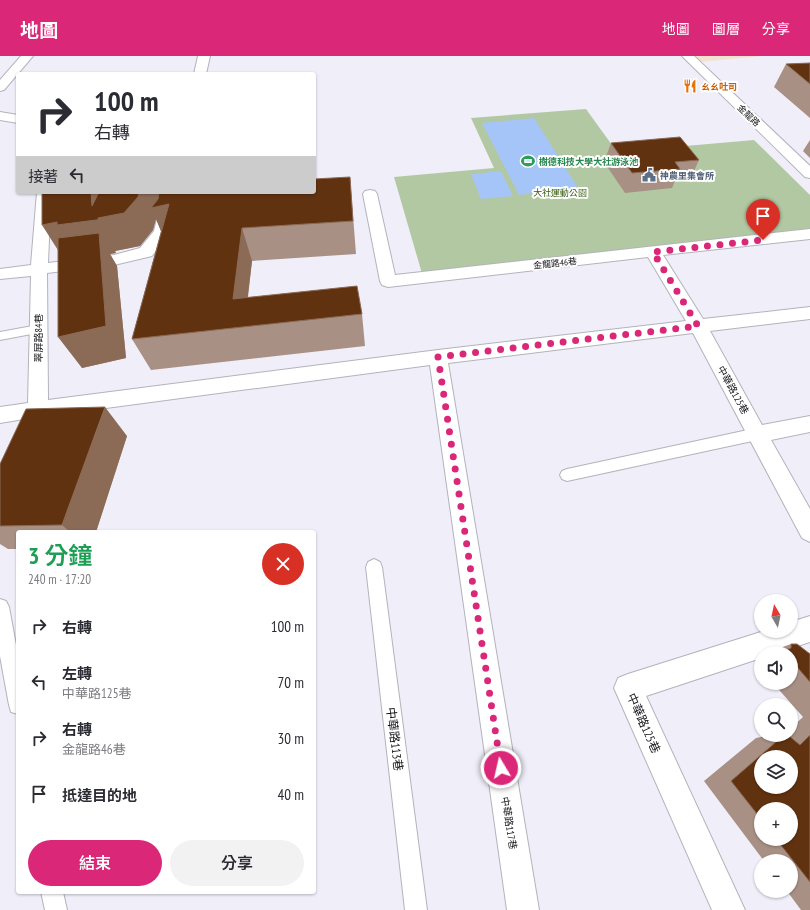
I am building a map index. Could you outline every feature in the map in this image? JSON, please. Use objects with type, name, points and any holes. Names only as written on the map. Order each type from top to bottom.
[{"type":"street","points":[[0,87],[15,72],[27,56]]},
{"type":"street","points":[[200,72],[204,56]]},
{"type":"street","name":"金龍路","points":[[688,56],[810,174]]},
{"type":"street","points":[[0,72],[15,72]]},
{"type":"street","points":[[0,116],[16,119]]},
{"type":"street","name":"翠屏路84巷","points":[[38,409],[39,268],[44,194]]},
{"type":"street","points":[[0,274],[39,268],[114,260],[146,252],[162,232],[171,194]]},
{"type":"street","name":"金龍路46巷","points":[[370,194],[388,281],[810,234]]},
{"type":"street","name":"中華路125巷","points":[[653,252],[698,326],[810,531]]},
{"type":"street","points":[[0,415],[438,357],[810,313]]},
{"type":"street","name":"中華路117巷","points":[[438,357],[523,910]]},
{"type":"street","points":[[27,437],[38,409]]},
{"type":"street","points":[[757,434],[810,424]]},
{"type":"street","name":"中華路125巷","points":[[729,910],[628,688],[810,629]]},
{"type":"lane","points":[[0,336],[38,329]]},
{"type":"lane","points":[[567,475],[757,434]]},
{"type":"lane","name":"中華路113巷","points":[[374,567],[416,910]]},
{"type":"lane","points":[[0,608],[16,695]]},
{"type":"lane","points":[[52,894],[56,910]]},
{"type":"shaded area","points":[[692,56],[763,56],[699,62]]},
{"type":"green space","name":"大社運動公園","points":[[586,109],[617,152],[754,140],[810,195],[810,234],[423,277],[394,177],[494,168],[471,118]]},
{"type":"water","points":[[534,118],[578,188],[519,195],[482,123]]},
{"type":"water","points":[[501,171],[513,196],[481,199],[471,174]]},
{"type":"building","points":[[810,63],[810,84],[786,64]]},
{"type":"building","points":[[680,137],[699,160],[675,162],[680,169],[632,173],[611,143]]},
{"type":"building","points":[[350,177],[353,221],[242,228],[233,299],[357,286],[362,314],[132,339],[169,204],[151,208],[158,199],[159,194],[316,194],[316,179]]},
{"type":"building","points":[[42,194],[91,194],[92,206],[98,194],[139,194],[138,197],[124,213],[98,218],[98,220],[57,225],[57,222],[42,225]]},
{"type":"building","points":[[99,233],[106,326],[58,337],[58,238]]},
{"type":"building","points":[[105,407],[62,525],[0,526],[0,464],[26,409]]},
{"type":"building","points":[[791,644],[797,644],[810,654],[810,682],[798,668],[798,646],[791,646]]},
{"type":"building","points":[[810,735],[810,882],[798,867],[798,854],[788,854],[782,846],[798,846],[798,802],[754,802],[754,810],[731,781],[754,761],[754,794],[798,794],[798,750],[767,750],[776,742],[796,742],[800,745]]},
{"type":"place","name":"ㄠㄠ吐司","points":[[690,86]]},
{"type":"place","name":"樹德科技大學大社游泳池","points":[[528,161]]},
{"type":"place","name":"神農里集會所","points":[[649,175]]},
{"type":"route","points":[[501,768],[438,357],[698,326],[653,252],[763,240]]}]
